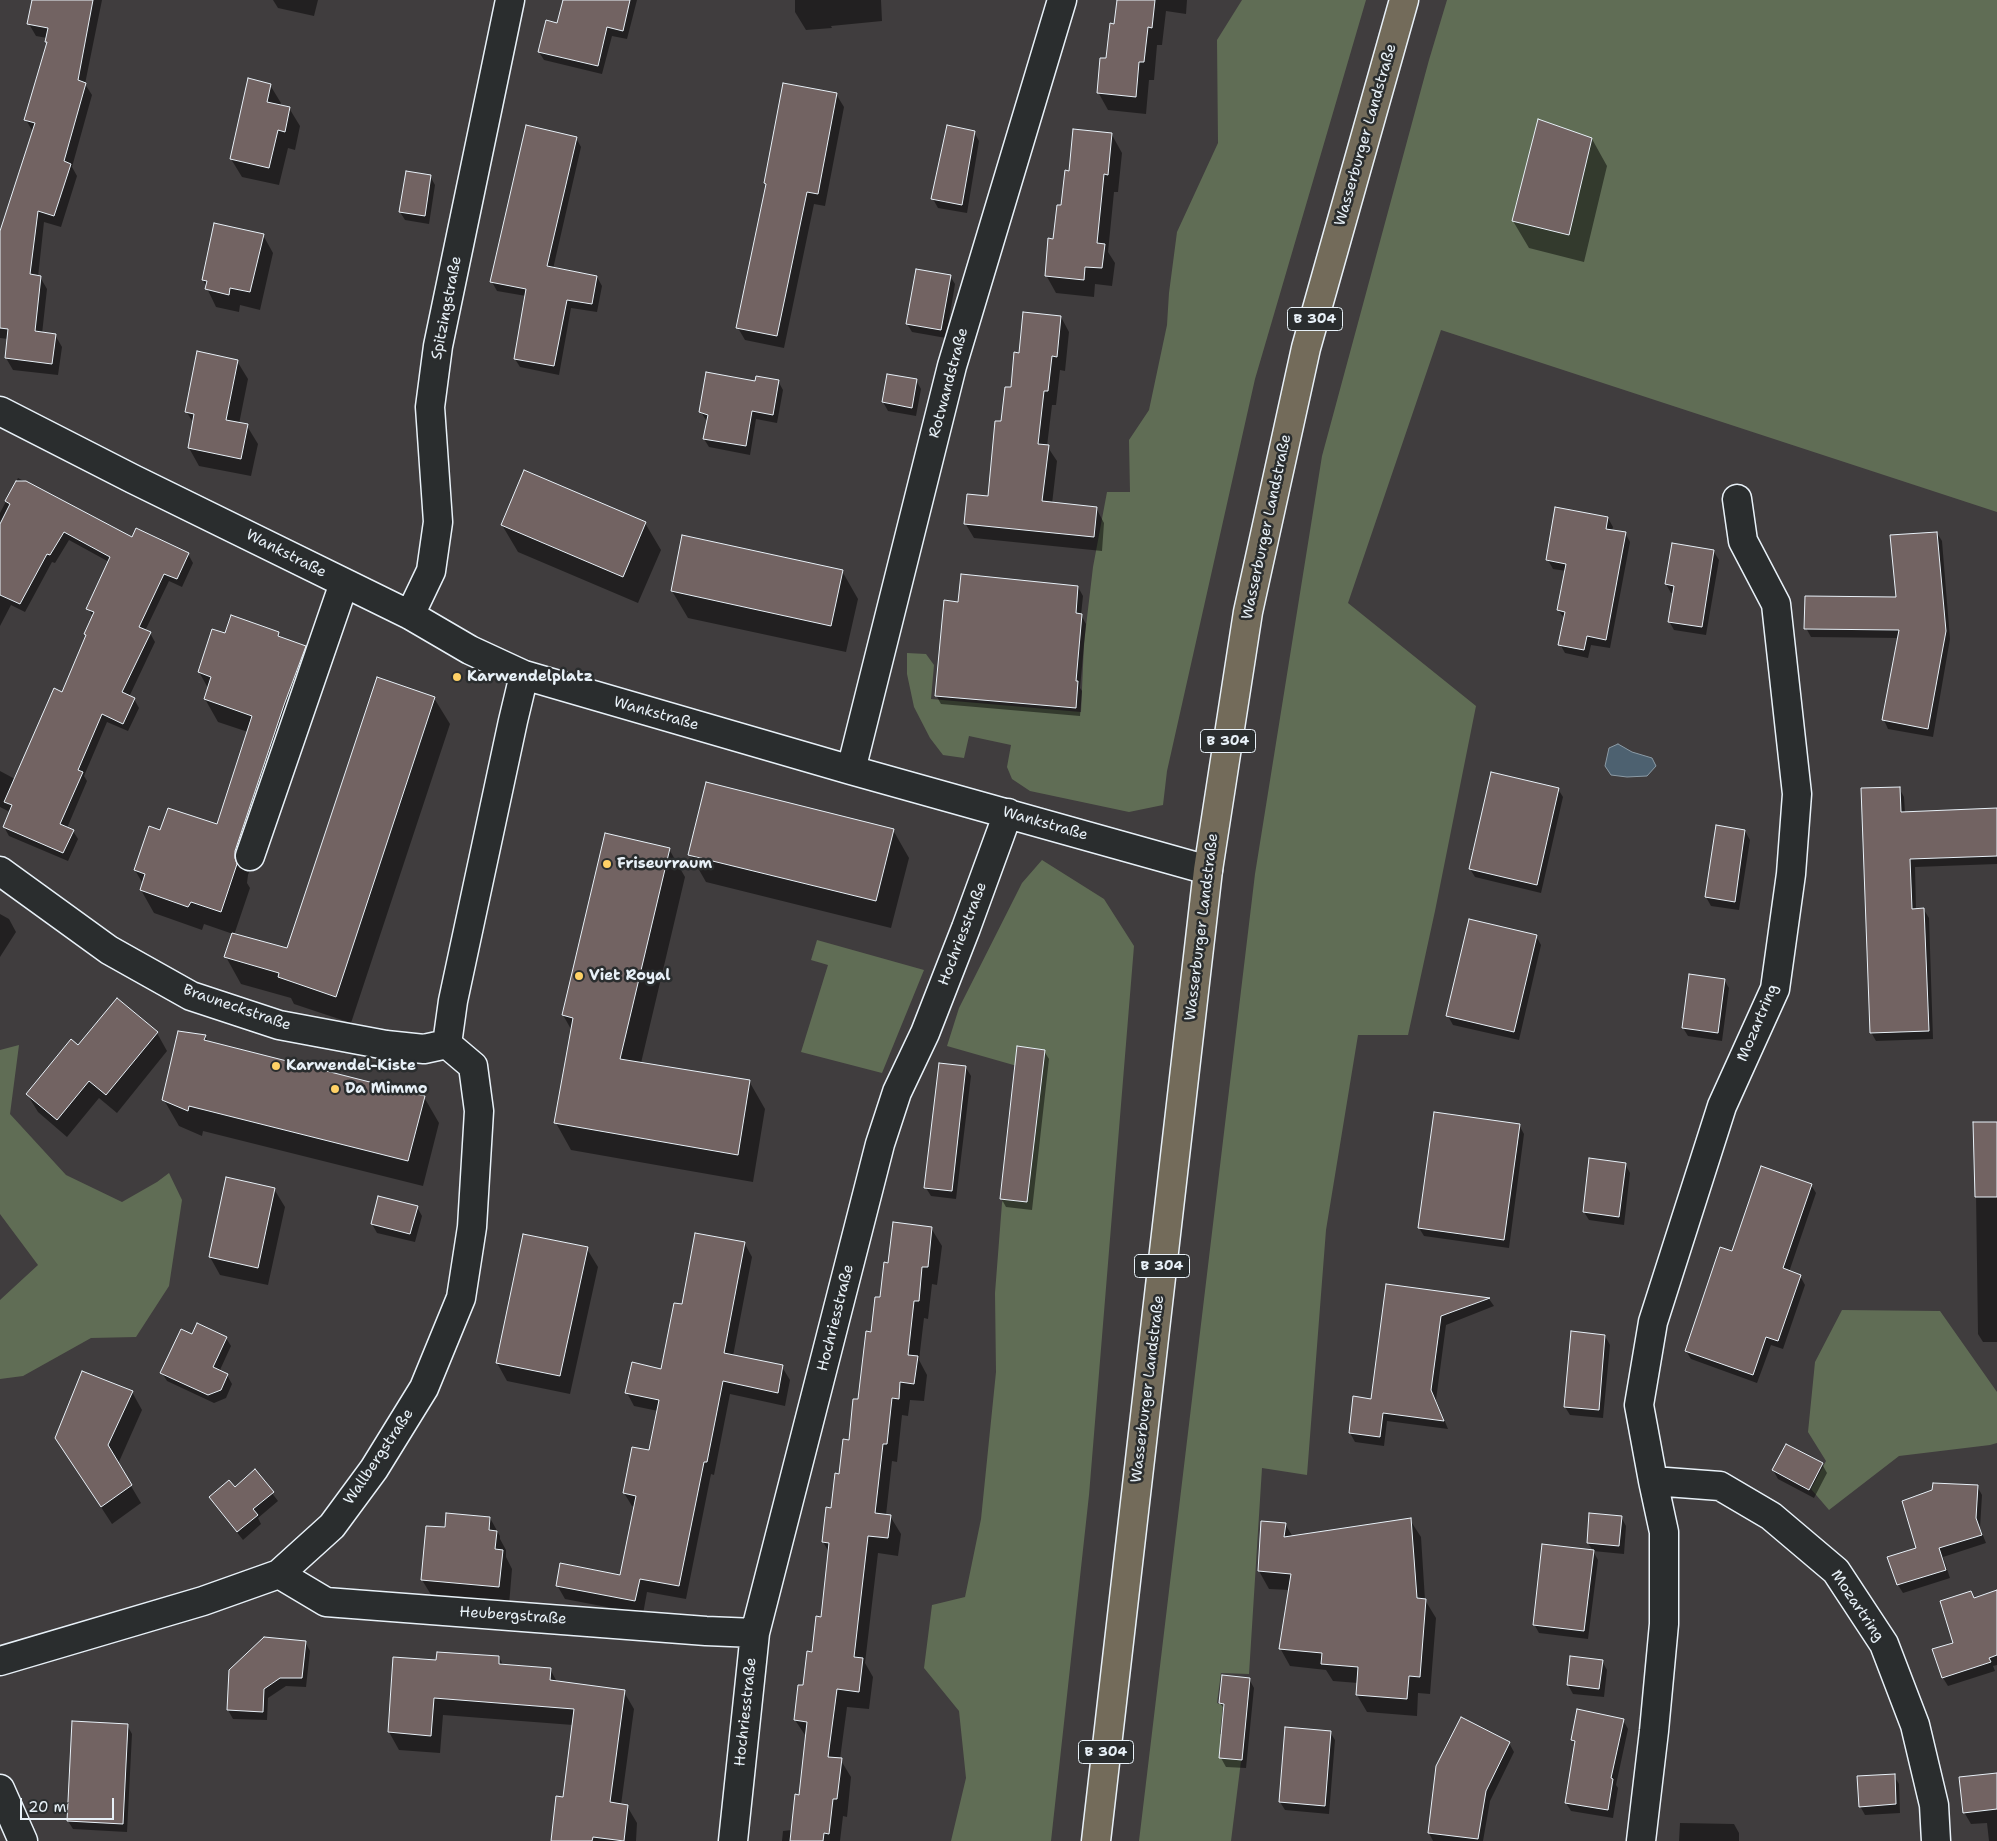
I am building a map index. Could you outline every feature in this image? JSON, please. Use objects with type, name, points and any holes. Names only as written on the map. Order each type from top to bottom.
[{"type":"main road","name":"Wasserburger Landstraße","points":[[1096,1841],[1208,870],[1248,612],[1302,368],[1404,0]]},
{"type":"street","name":"Spitzingstraße","points":[[410,615],[431,571],[438,522],[430,408],[438,346],[510,0]]},
{"type":"street","name":"Rotwandstraße","points":[[851,770],[952,366],[1062,0]]},
{"type":"street","name":"Wankstraße","points":[[0,412],[410,615],[470,650],[524,675],[970,804],[1208,870]]},
{"type":"street","name":"Mozartring","points":[[1640,1841],[1654,1731],[1664,1624],[1664,1532],[1639,1404],[1653,1322],[1722,1106],[1775,989],[1791,874],[1797,794],[1776,604],[1743,541],[1737,499]]},
{"type":"street","points":[[250,856],[344,583]]},
{"type":"street","points":[[446,1044],[453,1001],[512,721],[524,675]]},
{"type":"street","name":"Hochriesstraße","points":[[733,1841],[755,1633],[880,1144],[897,1092],[928,1024],[1008,813]]},
{"type":"street","name":"Brauneckstraße","points":[[0,871],[109,950],[191,996],[279,1025],[386,1045],[424,1048],[446,1044]]},
{"type":"street","name":"Wallbergstraße","points":[[0,1661],[203,1601],[279,1574],[332,1526],[374,1469],[424,1388],[461,1298],[472,1227],[479,1111],[473,1066],[446,1044]]},
{"type":"street","name":"Mozartring","points":[[1653,1481],[1720,1486],[1771,1516],[1836,1571],[1884,1644],[1915,1725],[1934,1805],[1936,1841]]},
{"type":"street","name":"Heubergstraße","points":[[279,1574],[326,1602],[706,1631],[755,1633]]},
{"type":"street","points":[[0,1789],[24,1841]]},
{"type":"green space","points":[[1242,0],[1366,0],[1255,379],[1167,771],[1163,805],[1129,812],[1030,791],[1012,779],[1007,767],[1011,745],[969,736],[964,758],[943,755],[930,738],[914,707],[907,674],[907,653],[926,654],[934,665],[931,699],[1081,712],[1084,643],[1093,567],[1107,492],[1130,492],[1129,440],[1149,410],[1167,325],[1177,232],[1218,143],[1217,40]]},
{"type":"green space","points":[[1447,0],[1997,0],[1997,512],[1441,330],[1348,603],[1476,706],[1408,1035],[1358,1035],[1326,1230],[1307,1475],[1262,1468],[1249,1674],[1221,1673],[1217,1703],[1223,1705],[1220,1734],[1244,1737],[1231,1841],[1139,1841],[1255,874],[1322,456]]},
{"type":"green space","points":[[1042,860],[1104,899],[1134,946],[1089,1495],[1051,1841],[951,1841],[966,1778],[959,1711],[924,1668],[932,1605],[965,1597],[981,1519],[996,1372],[995,1293],[1002,1203],[1037,1097],[1017,1066],[947,1046],[959,1008],[1022,883]]},
{"type":"green space","points":[[817,940],[924,970],[882,1073],[801,1052],[828,965],[811,960]]},
{"type":"green space","points":[[19,1045],[10,1114],[66,1175],[122,1202],[169,1173],[182,1200],[169,1286],[136,1337],[91,1338],[23,1376],[0,1379],[0,1300],[38,1265],[0,1214],[0,1050]]},
{"type":"green space","points":[[1842,1310],[1940,1311],[1997,1392],[1997,1443],[1899,1456],[1829,1510],[1811,1489],[1826,1461],[1808,1432],[1815,1362]]},
{"type":"water","points":[[1618,744],[1632,752],[1652,758],[1656,766],[1647,776],[1627,777],[1611,775],[1605,766],[1609,748]]},
{"type":"building","points":[[32,0],[93,0],[78,80],[86,83],[64,161],[71,164],[54,216],[38,211],[30,274],[41,276],[35,331],[56,334],[52,364],[5,358],[8,329],[0,328],[0,231],[35,123],[24,120],[47,42],[45,42],[48,28],[27,24]]},
{"type":"building","points":[[563,0],[630,0],[623,31],[607,27],[598,66],[538,52],[546,20],[557,23]]},
{"type":"building","points":[[1117,0],[1155,0],[1152,28],[1148,27],[1144,62],[1139,62],[1136,97],[1097,93],[1100,58],[1106,58],[1110,23],[1114,24]]},
{"type":"building","points":[[248,78],[271,84],[267,102],[290,107],[285,132],[278,130],[269,168],[230,159]]},
{"type":"building","points":[[783,83],[837,93],[818,194],[807,192],[777,336],[736,328],[766,184],[764,183]]},
{"type":"building","points":[[1538,119],[1592,138],[1569,235],[1512,221]]},
{"type":"building","points":[[526,125],[577,137],[547,266],[597,276],[592,304],[567,300],[554,366],[514,359],[526,289],[490,282]]},
{"type":"building","points":[[947,125],[975,131],[962,205],[931,199]]},
{"type":"building","points":[[1073,129],[1112,133],[1108,175],[1104,174],[1097,243],[1105,244],[1102,268],[1085,267],[1084,280],[1045,276],[1048,238],[1053,239],[1057,205],[1061,205],[1065,170],[1069,171]]},
{"type":"building","points":[[406,171],[431,175],[425,216],[399,212]]},
{"type":"building","points":[[214,223],[264,234],[250,292],[230,288],[229,295],[205,289],[207,281],[202,280]]},
{"type":"building","points":[[916,269],[951,275],[941,330],[906,324]]},
{"type":"building","points":[[1023,312],[1061,316],[1057,357],[1052,356],[1048,391],[1044,391],[1038,444],[1049,445],[1042,501],[1097,507],[1094,537],[964,524],[967,494],[988,496],[995,421],[1001,421],[1005,387],[1011,387],[1014,352],[1019,353]]},
{"type":"building","points":[[197,351],[238,360],[226,420],[248,424],[241,459],[188,448],[194,414],[185,412]]},
{"type":"building","points":[[706,372],[755,381],[756,376],[779,380],[773,415],[752,411],[746,446],[703,439],[708,415],[699,412]]},
{"type":"building","points":[[887,374],[917,379],[912,408],[882,402]]},
{"type":"building","points":[[524,470],[646,522],[623,577],[501,525]]},
{"type":"building","points":[[16,481],[26,481],[132,537],[136,528],[189,553],[177,579],[164,574],[139,627],[151,632],[122,692],[135,698],[123,724],[102,714],[78,770],[83,772],[60,824],[74,830],[63,853],[3,827],[12,805],[4,802],[54,688],[62,692],[94,612],[86,609],[110,557],[64,532],[50,555],[47,554],[20,604],[0,595],[0,524],[10,504],[5,501]]},
{"type":"building","points":[[1555,507],[1608,517],[1606,529],[1626,532],[1606,640],[1587,636],[1584,650],[1558,645],[1565,612],[1557,610],[1566,564],[1546,560]]},
{"type":"building","points":[[1937,532],[1946,631],[1928,729],[1882,720],[1899,630],[1804,629],[1805,596],[1896,597],[1890,535]]},
{"type":"building","points":[[682,535],[843,570],[831,626],[671,591]]},
{"type":"building","points":[[1672,543],[1714,550],[1702,627],[1668,622],[1674,586],[1665,584]]},
{"type":"building","points":[[961,574],[1078,586],[1076,613],[1082,614],[1076,681],[1078,681],[1076,708],[935,696],[944,600],[958,602]]},
{"type":"building","points":[[231,615],[279,632],[278,636],[306,646],[235,851],[237,864],[221,912],[191,902],[188,907],[140,890],[145,874],[134,870],[149,826],[160,830],[168,808],[217,824],[252,716],[204,699],[211,677],[198,672],[212,629],[225,633]]},
{"type":"building","points":[[377,677],[435,697],[336,997],[278,977],[279,973],[224,957],[232,933],[287,948]]},
{"type":"building","points":[[1491,772],[1559,788],[1537,885],[1469,869]]},
{"type":"building","points":[[706,782],[894,829],[876,901],[688,855]]},
{"type":"building","points":[[1900,787],[1901,812],[1997,808],[1997,856],[1910,859],[1912,909],[1924,908],[1929,1031],[1870,1033],[1861,788]]},
{"type":"building","points":[[1716,825],[1745,830],[1735,902],[1705,897]]},
{"type":"building","points":[[605,833],[670,848],[620,1059],[750,1080],[738,1155],[554,1123],[573,1018],[562,1015]]},
{"type":"building","points":[[1469,919],[1537,935],[1514,1032],[1446,1016]]},
{"type":"building","points":[[1689,974],[1725,979],[1718,1033],[1682,1028]]},
{"type":"building","points":[[117,998],[158,1032],[106,1095],[89,1081],[57,1120],[26,1094],[71,1039],[78,1045]]},
{"type":"building","points":[[178,1031],[206,1035],[204,1040],[425,1096],[408,1161],[189,1106],[188,1111],[162,1100]]},
{"type":"building","points":[[1017,1046],[1045,1050],[1027,1202],[1000,1199]]},
{"type":"building","points":[[939,1063],[966,1066],[952,1191],[924,1188]]},
{"type":"building","points":[[1434,1112],[1520,1124],[1504,1240],[1418,1228]]},
{"type":"building","points":[[1973,1122],[1997,1122],[1997,1197],[1975,1197]]},
{"type":"building","points":[[1589,1158],[1626,1163],[1619,1217],[1583,1212]]},
{"type":"building","points":[[1761,1166],[1812,1184],[1783,1268],[1801,1275],[1778,1341],[1766,1337],[1753,1375],[1685,1351],[1720,1247],[1732,1251]]},
{"type":"building","points":[[226,1177],[275,1188],[258,1268],[209,1257]]},
{"type":"building","points":[[378,1196],[418,1206],[410,1234],[371,1224]]},
{"type":"building","points":[[893,1222],[932,1227],[928,1267],[922,1267],[919,1301],[914,1301],[908,1355],[918,1356],[914,1384],[900,1382],[899,1399],[892,1398],[887,1444],[883,1444],[875,1513],[891,1515],[888,1538],[868,1536],[854,1657],[863,1658],[859,1692],[837,1689],[828,1757],[842,1758],[837,1799],[833,1799],[829,1834],[824,1833],[823,1841],[790,1841],[795,1794],[799,1795],[807,1722],[794,1720],[798,1685],[803,1685],[807,1651],[812,1652],[816,1616],[821,1617],[829,1543],[822,1542],[826,1507],[831,1508],[835,1473],[839,1474],[843,1439],[849,1440],[853,1399],[858,1399],[866,1331],[871,1332],[875,1297],[880,1297],[884,1262],[888,1263]]},
{"type":"building","points":[[695,1233],[745,1242],[724,1353],[783,1365],[778,1393],[723,1381],[707,1462],[704,1462],[679,1586],[640,1579],[635,1601],[556,1586],[560,1563],[620,1575],[636,1496],[623,1493],[632,1447],[649,1450],[659,1400],[625,1393],[632,1362],[661,1369],[674,1303],[682,1304]]},
{"type":"building","points":[[523,1234],[588,1247],[560,1376],[496,1363]]},
{"type":"building","points":[[1386,1284],[1490,1298],[1441,1316],[1431,1390],[1444,1421],[1383,1413],[1380,1437],[1349,1433],[1353,1396],[1371,1399]]},
{"type":"building","points":[[197,1323],[227,1337],[213,1367],[228,1374],[221,1390],[208,1395],[160,1373],[181,1329],[192,1334]]},
{"type":"building","points":[[1571,1331],[1605,1335],[1599,1410],[1564,1407]]},
{"type":"building","points":[[82,1371],[133,1391],[108,1445],[132,1485],[101,1507],[55,1438]]},
{"type":"building","points":[[1786,1444],[1823,1463],[1809,1490],[1772,1470]]},
{"type":"building","points":[[255,1469],[274,1492],[253,1509],[258,1515],[237,1532],[209,1497],[229,1480],[235,1487]]},
{"type":"building","points":[[1933,1483],[1978,1485],[1976,1518],[1982,1535],[1939,1548],[1946,1570],[1897,1585],[1887,1557],[1916,1548],[1902,1501],[1932,1490]]},
{"type":"building","points":[[446,1513],[490,1517],[489,1530],[497,1531],[495,1549],[503,1550],[499,1587],[421,1580],[426,1526],[445,1527]]},
{"type":"building","points":[[1589,1513],[1622,1516],[1619,1546],[1587,1543]]},
{"type":"building","points":[[1411,1518],[1417,1598],[1426,1599],[1420,1677],[1409,1676],[1407,1699],[1356,1695],[1358,1667],[1321,1664],[1322,1653],[1279,1649],[1291,1574],[1258,1571],[1261,1521],[1286,1523],[1284,1537]]},
{"type":"building","points":[[1542,1544],[1594,1550],[1584,1631],[1533,1625]]},
{"type":"building","points":[[1997,1590],[1997,1655],[1989,1658],[1991,1662],[1942,1678],[1932,1649],[1953,1643],[1940,1601],[1971,1591],[1974,1598]]},
{"type":"building","points":[[264,1637],[306,1641],[302,1678],[280,1678],[264,1689],[263,1712],[227,1710],[229,1670]]},
{"type":"building","points":[[437,1652],[499,1656],[499,1664],[551,1668],[550,1680],[625,1690],[610,1802],[628,1805],[624,1841],[593,1837],[592,1841],[551,1841],[556,1796],[563,1797],[574,1709],[434,1698],[431,1736],[388,1732],[393,1657],[436,1660]]},
{"type":"building","points":[[1570,1656],[1603,1660],[1599,1689],[1567,1685]]},
{"type":"building","points":[[1222,1675],[1250,1678],[1242,1760],[1219,1758],[1224,1704],[1219,1703]]},
{"type":"building","points":[[1577,1709],[1624,1719],[1611,1778],[1613,1779],[1608,1810],[1565,1803],[1575,1741],[1571,1740]]},
{"type":"building","points":[[1461,1717],[1510,1742],[1486,1791],[1478,1839],[1428,1833],[1436,1766]]},
{"type":"building","points":[[72,1721],[128,1724],[123,1824],[67,1821]]},
{"type":"building","points":[[1285,1727],[1331,1731],[1325,1806],[1279,1802]]},
{"type":"building","points":[[1997,1773],[1997,1809],[1963,1813],[1959,1777]]},
{"type":"building","points":[[1895,1774],[1896,1804],[1859,1807],[1857,1776]]},
{"type":"place","name":"Karwendelplatz","points":[[457,677]]},
{"type":"place","name":"Friseurraum","points":[[607,864]]},
{"type":"place","name":"Viet Royal","points":[[579,976]]},
{"type":"place","name":"Karwendel-Kiste","points":[[276,1066]]},
{"type":"place","name":"Da Mimmo","points":[[335,1089]]}]
